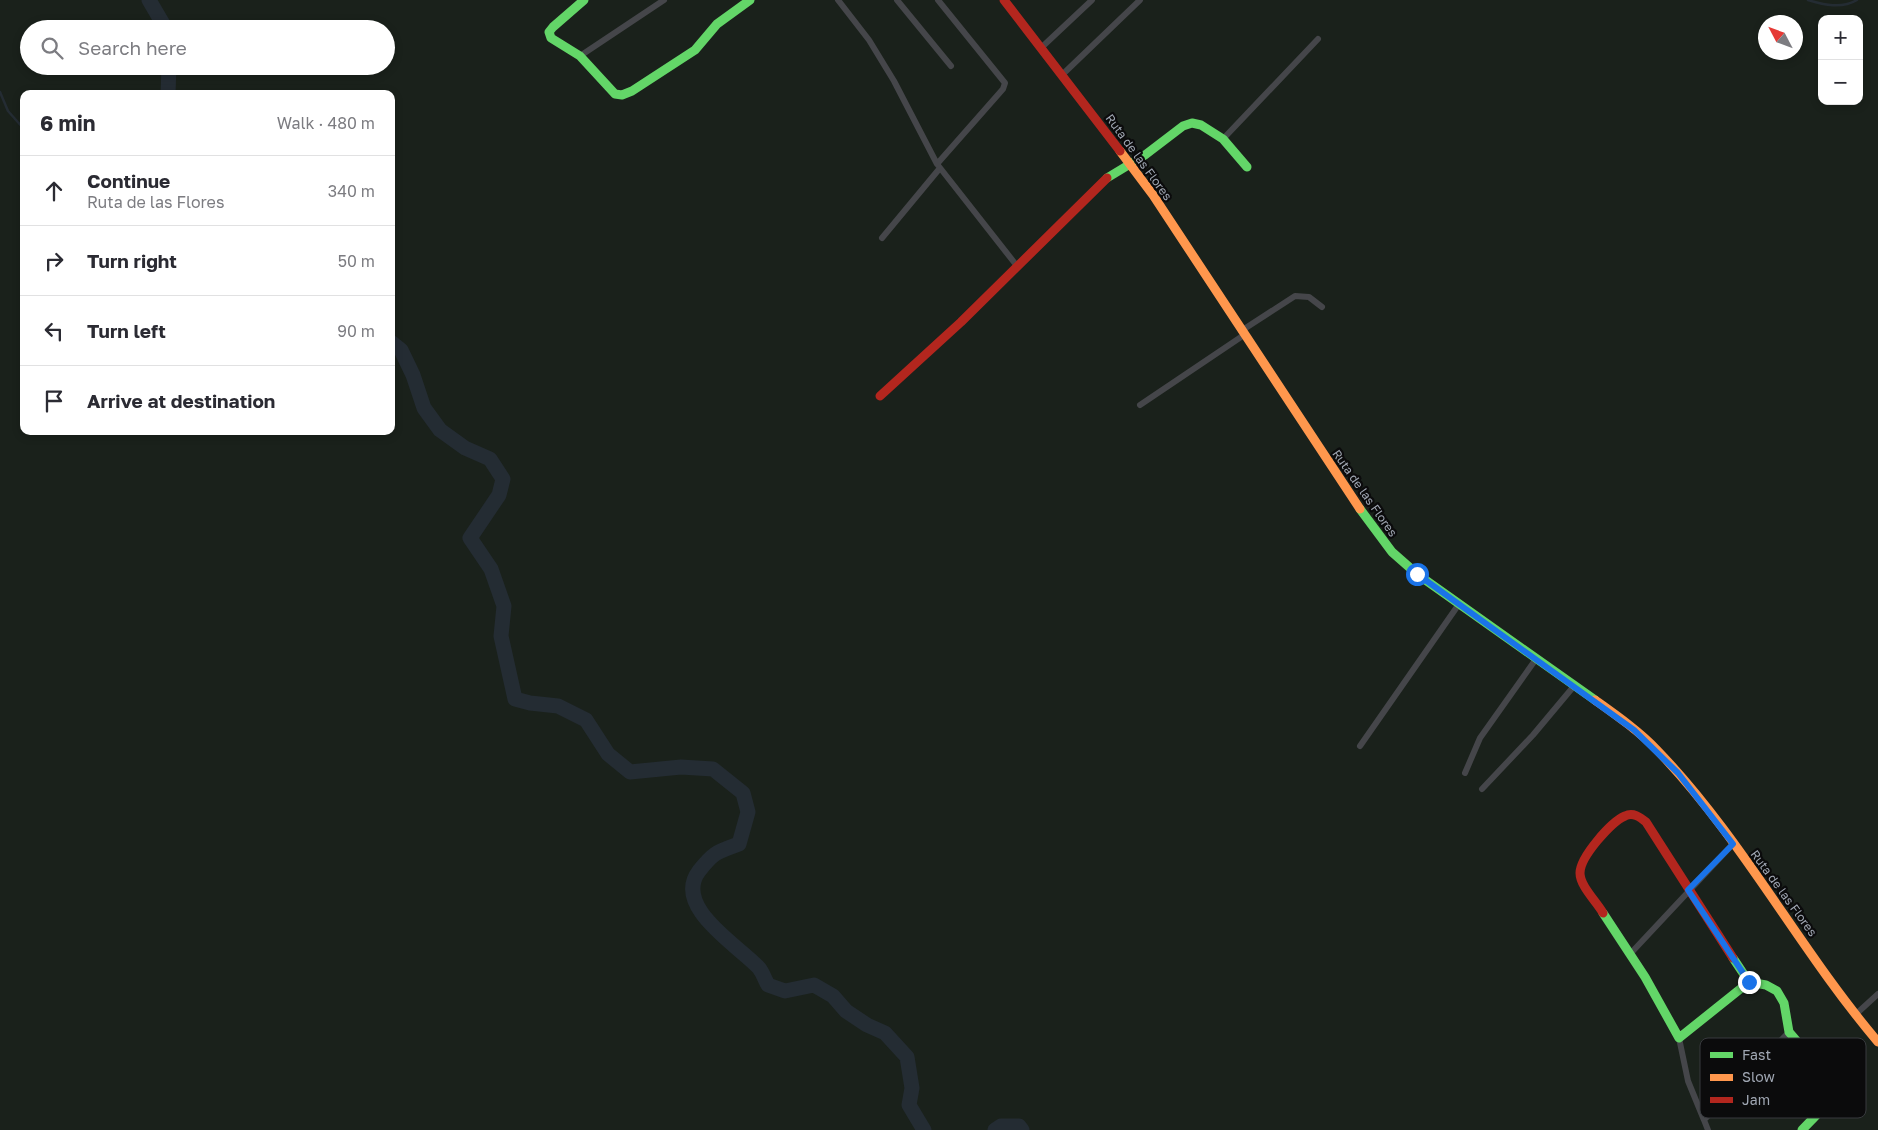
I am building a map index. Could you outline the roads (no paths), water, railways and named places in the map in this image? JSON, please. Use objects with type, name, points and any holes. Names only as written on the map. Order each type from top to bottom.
[{"type":"street","points":[[584,0],[550,32],[551,38],[555,43],[580,56],[608,88],[615,94],[622,95],[632,91],[695,50],[717,24],[750,0]]},
{"type":"street","points":[[580,56],[664,0]]},
{"type":"street","points":[[838,0],[869,40],[894,81],[938,166],[1017,266]]},
{"type":"street","points":[[897,0],[952,66]]},
{"type":"street","points":[[882,238],[938,166],[1003,89],[1005,83],[938,0]]},
{"type":"street","name":"Ruta de las Flores","points":[[1004,0],[1063,74],[1130,164],[1375,532],[1392,552],[1417,574],[1616,716],[1655,748],[1678,773],[1733,844],[1855,1015],[1878,1042]]},
{"type":"street","points":[[1042,48],[1092,0]]},
{"type":"street","points":[[1063,74],[1140,0]]},
{"type":"street","points":[[1223,139],[1318,40]]},
{"type":"street","points":[[880,396],[961,322],[1106,179],[1183,126],[1192,123],[1201,125],[1223,139],[1247,167]]},
{"type":"street","points":[[1140,405],[1295,296],[1309,297],[1322,308]]},
{"type":"street","points":[[1360,746],[1459,604]]},
{"type":"street","points":[[1466,773],[1480,738],[1536,660]]},
{"type":"street","points":[[1482,789],[1533,736],[1574,686]]},
{"type":"street","points":[[1700,1110],[1688,1081],[1679,1038],[1631,953],[1581,880],[1580,862],[1624,816],[1632,814],[1646,822],[1749,982],[1766,985],[1777,991],[1784,1003],[1789,1032],[1794,1038]]},
{"type":"street","points":[[1631,953],[1733,844]]},
{"type":"street","points":[[1679,1038],[1749,982]]},
{"type":"street","points":[[1855,1015],[1878,994]]},
{"type":"street","points":[[1783,1038],[1789,1032]]},
{"type":"street","points":[[1802,1130],[1814,1118]]},
{"type":"street","points":[[1704,1120],[1708,1130]]},
{"type":"waterway","points":[[149,0],[161,20]]},
{"type":"waterway","points":[[1808,0],[1827,5],[1839,5],[1857,0]]},
{"type":"waterway","points":[[168,90],[169,75]]},
{"type":"waterway","points":[[0,92],[8,111],[20,124]]},
{"type":"waterway","points":[[395,345],[401,350],[413,375],[424,408],[440,430],[465,448],[490,459],[503,479],[499,495],[470,538],[491,569],[504,606],[501,636],[515,699],[530,703],[558,706],[586,720],[608,754],[630,772],[681,767],[713,769],[743,793],[748,812],[739,844],[712,856],[699,871],[693,885],[694,898],[701,912],[711,925],[759,968],[768,985],[785,991],[814,985],[833,996],[846,1011],[867,1025],[885,1033],[907,1057],[912,1088],[909,1105],[924,1130]]},
{"type":"waterway","points":[[995,1130],[1001,1126],[1019,1126],[1022,1130]]}]
